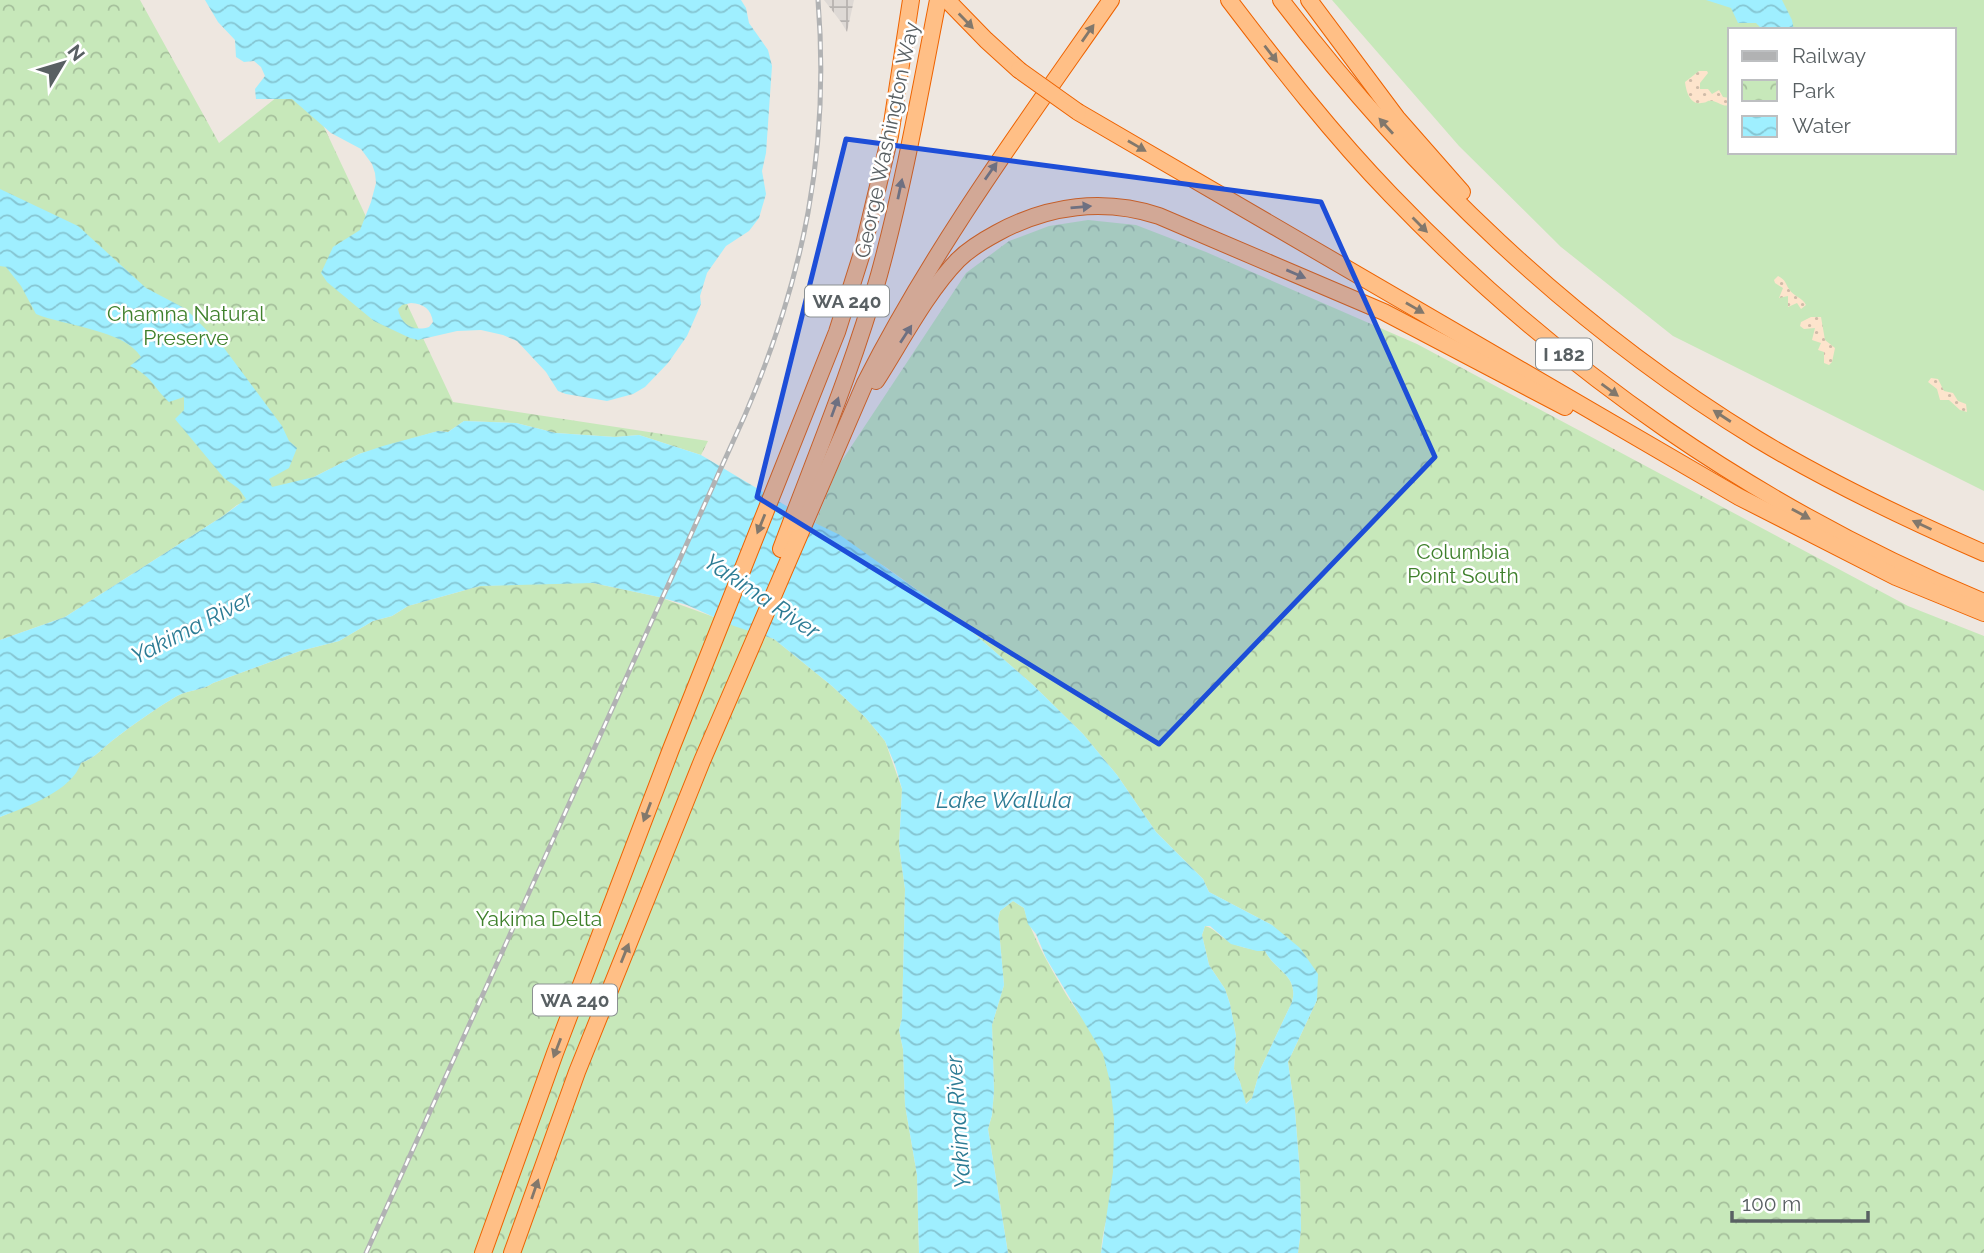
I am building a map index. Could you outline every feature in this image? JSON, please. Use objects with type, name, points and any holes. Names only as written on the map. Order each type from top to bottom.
[{"type":"highway","name":"WA 240","points":[[483,1253],[555,1053],[671,749],[837,332],[862,253],[891,136],[911,0]]},
{"type":"highway","name":"George Washington Way","points":[[891,136],[922,0]]},
{"type":"highway","name":"George Washington Way","points":[[512,1253],[577,1072],[817,473],[879,276],[900,194],[938,0]]},
{"type":"highway","points":[[947,0],[1019,70],[1078,112],[1749,503],[1896,578],[1984,613]]},
{"type":"highway","name":"WA 240","points":[[817,473],[832,455],[880,353],[924,274],[976,194],[1111,0]]},
{"type":"highway","name":"I 182","points":[[1229,0],[1304,97],[1389,194],[1495,296],[1591,376],[1719,466],[1783,504],[1892,562],[1984,602]]},
{"type":"highway","name":"I 182","points":[[1281,0],[1341,76],[1431,175],[1490,234],[1558,293],[1675,385],[1756,438],[1865,499],[1984,553]]},
{"type":"highway","points":[[1309,0],[1425,151],[1558,293]]},
{"type":"highway","points":[[832,455],[930,296],[958,259],[985,240],[1027,218],[1061,209],[1094,206],[1126,207],[1159,216],[1384,312],[1608,431],[1653,448]]},
{"type":"highlighted area","points":[[846,139],[1321,202],[1435,457],[1159,744],[757,497]]},
{"type":"shaded area","points":[[824,0],[854,0],[847,32],[841,22]]},
{"type":"green space","name":"Chamna Natural Preserve","points":[[0,0],[140,0],[219,143],[301,78],[453,402],[708,441],[701,455],[639,435],[615,437],[556,433],[516,423],[464,421],[448,432],[438,431],[359,454],[314,477],[237,505],[65,617],[0,640]]},
{"type":"green space","points":[[1332,0],[1984,0],[1984,491],[1673,336],[1561,247],[1459,146]]},
{"type":"green space","name":"Columbia Point South","points":[[1088,220],[1136,225],[1206,252],[1417,344],[1908,606],[1984,636],[1984,1253],[1298,1253],[1301,1230],[1300,1174],[1288,1062],[1317,1000],[1272,925],[1209,892],[1203,879],[1156,832],[1117,775],[1083,734],[1032,684],[955,617],[887,568],[815,523],[839,465],[966,273],[1009,241],[1049,226]]},
{"type":"green space","name":"Yakima Delta","points":[[593,583],[659,597],[774,639],[832,686],[865,717],[885,741],[902,789],[899,846],[905,889],[902,1018],[899,1030],[903,1049],[905,1105],[917,1175],[919,1253],[0,1253],[0,817],[10,813],[162,705],[182,694],[300,651],[339,641],[373,621],[392,616],[408,606],[480,586]]},
{"type":"green space","points":[[1013,901],[1024,908],[1044,954],[1069,999],[1096,1039],[1108,1067],[1113,1102],[1114,1157],[1112,1190],[1101,1253],[1008,1253],[988,1129],[994,1091],[992,1025],[1004,985],[998,919],[1000,911]]},
{"type":"green space","points":[[1205,926],[1234,944],[1265,951],[1292,985],[1292,1002],[1260,1070],[1252,1098],[1245,1104],[1234,1069],[1236,1036],[1230,1004],[1225,989],[1209,965],[1202,935]]},
{"type":"sand","points":[[1699,71],[1707,71],[1700,83],[1700,89],[1708,89],[1712,94],[1719,90],[1723,97],[1728,98],[1728,105],[1711,101],[1694,102],[1685,82]]},
{"type":"sand","points":[[1778,276],[1806,305],[1801,309],[1797,303],[1788,307],[1788,296],[1779,298],[1783,288],[1775,283],[1774,280]]},
{"type":"sand","points":[[1811,317],[1821,317],[1825,340],[1835,348],[1829,365],[1824,363],[1824,352],[1818,350],[1821,343],[1812,340],[1815,328],[1804,329],[1800,326],[1801,322]]},
{"type":"sand","points":[[1931,378],[1938,379],[1944,391],[1953,393],[1958,401],[1966,404],[1967,412],[1960,410],[1949,400],[1940,400],[1937,389],[1928,382]]},
{"type":"water","points":[[205,0],[741,0],[749,23],[768,50],[772,66],[766,153],[762,171],[766,194],[759,218],[749,231],[726,246],[707,273],[700,296],[701,304],[687,336],[668,363],[645,387],[633,394],[607,401],[558,391],[546,372],[517,341],[503,335],[481,330],[457,331],[418,340],[410,338],[374,321],[327,282],[321,273],[333,247],[360,230],[376,183],[372,164],[361,149],[331,133],[292,99],[256,99],[255,89],[265,76],[261,67],[254,61],[244,62],[236,57],[235,40],[218,22]],"holes":[[[402,305],[423,306],[431,314],[433,322],[429,327],[413,328],[402,319],[398,309]]]},
{"type":"water","points":[[1706,0],[1782,0],[1794,28],[1761,28],[1756,23],[1738,23],[1731,8]]},
{"type":"water","points":[[0,189],[78,226],[146,288],[186,309],[224,348],[282,426],[289,441],[297,448],[289,468],[269,479],[272,487],[314,477],[359,454],[383,446],[438,431],[448,432],[464,421],[516,423],[556,433],[615,437],[639,435],[701,455],[840,535],[955,617],[1032,684],[1083,734],[1117,775],[1156,832],[1203,879],[1209,892],[1272,925],[1300,948],[1318,974],[1317,1000],[1288,1062],[1300,1174],[1301,1230],[1298,1253],[1101,1253],[1113,1172],[1114,1119],[1110,1082],[1103,1054],[1046,958],[1036,934],[1028,924],[1024,908],[1013,901],[1000,911],[998,919],[1004,985],[992,1025],[994,1090],[988,1129],[1008,1253],[919,1253],[917,1175],[905,1105],[903,1049],[899,1030],[902,1018],[905,889],[899,846],[902,789],[895,765],[885,741],[865,717],[774,639],[734,626],[687,605],[593,583],[480,586],[408,606],[392,616],[373,621],[339,641],[300,651],[177,696],[81,763],[76,773],[58,790],[0,817],[0,640],[65,617],[246,499],[239,489],[224,478],[175,419],[184,410],[184,397],[169,402],[148,378],[130,366],[141,357],[133,348],[108,335],[36,314],[21,286],[6,267],[0,266]],"holes":[[[1205,926],[1210,926],[1231,944],[1265,951],[1292,985],[1292,1002],[1260,1070],[1252,1098],[1246,1104],[1234,1069],[1236,1036],[1230,1004],[1225,989],[1209,965],[1202,935]]]},
{"type":"railway","points":[[366,1253],[766,364],[797,263],[816,161],[821,55],[818,0]]},
{"type":"water label","name":"Yakima River","points":[[762,596]]},
{"type":"water label","name":"Yakima River","points":[[192,627]]},
{"type":"water label","name":"Lake Wallula","points":[[1004,800]]},
{"type":"water label","name":"Yakima River","points":[[958,1122]]}]
